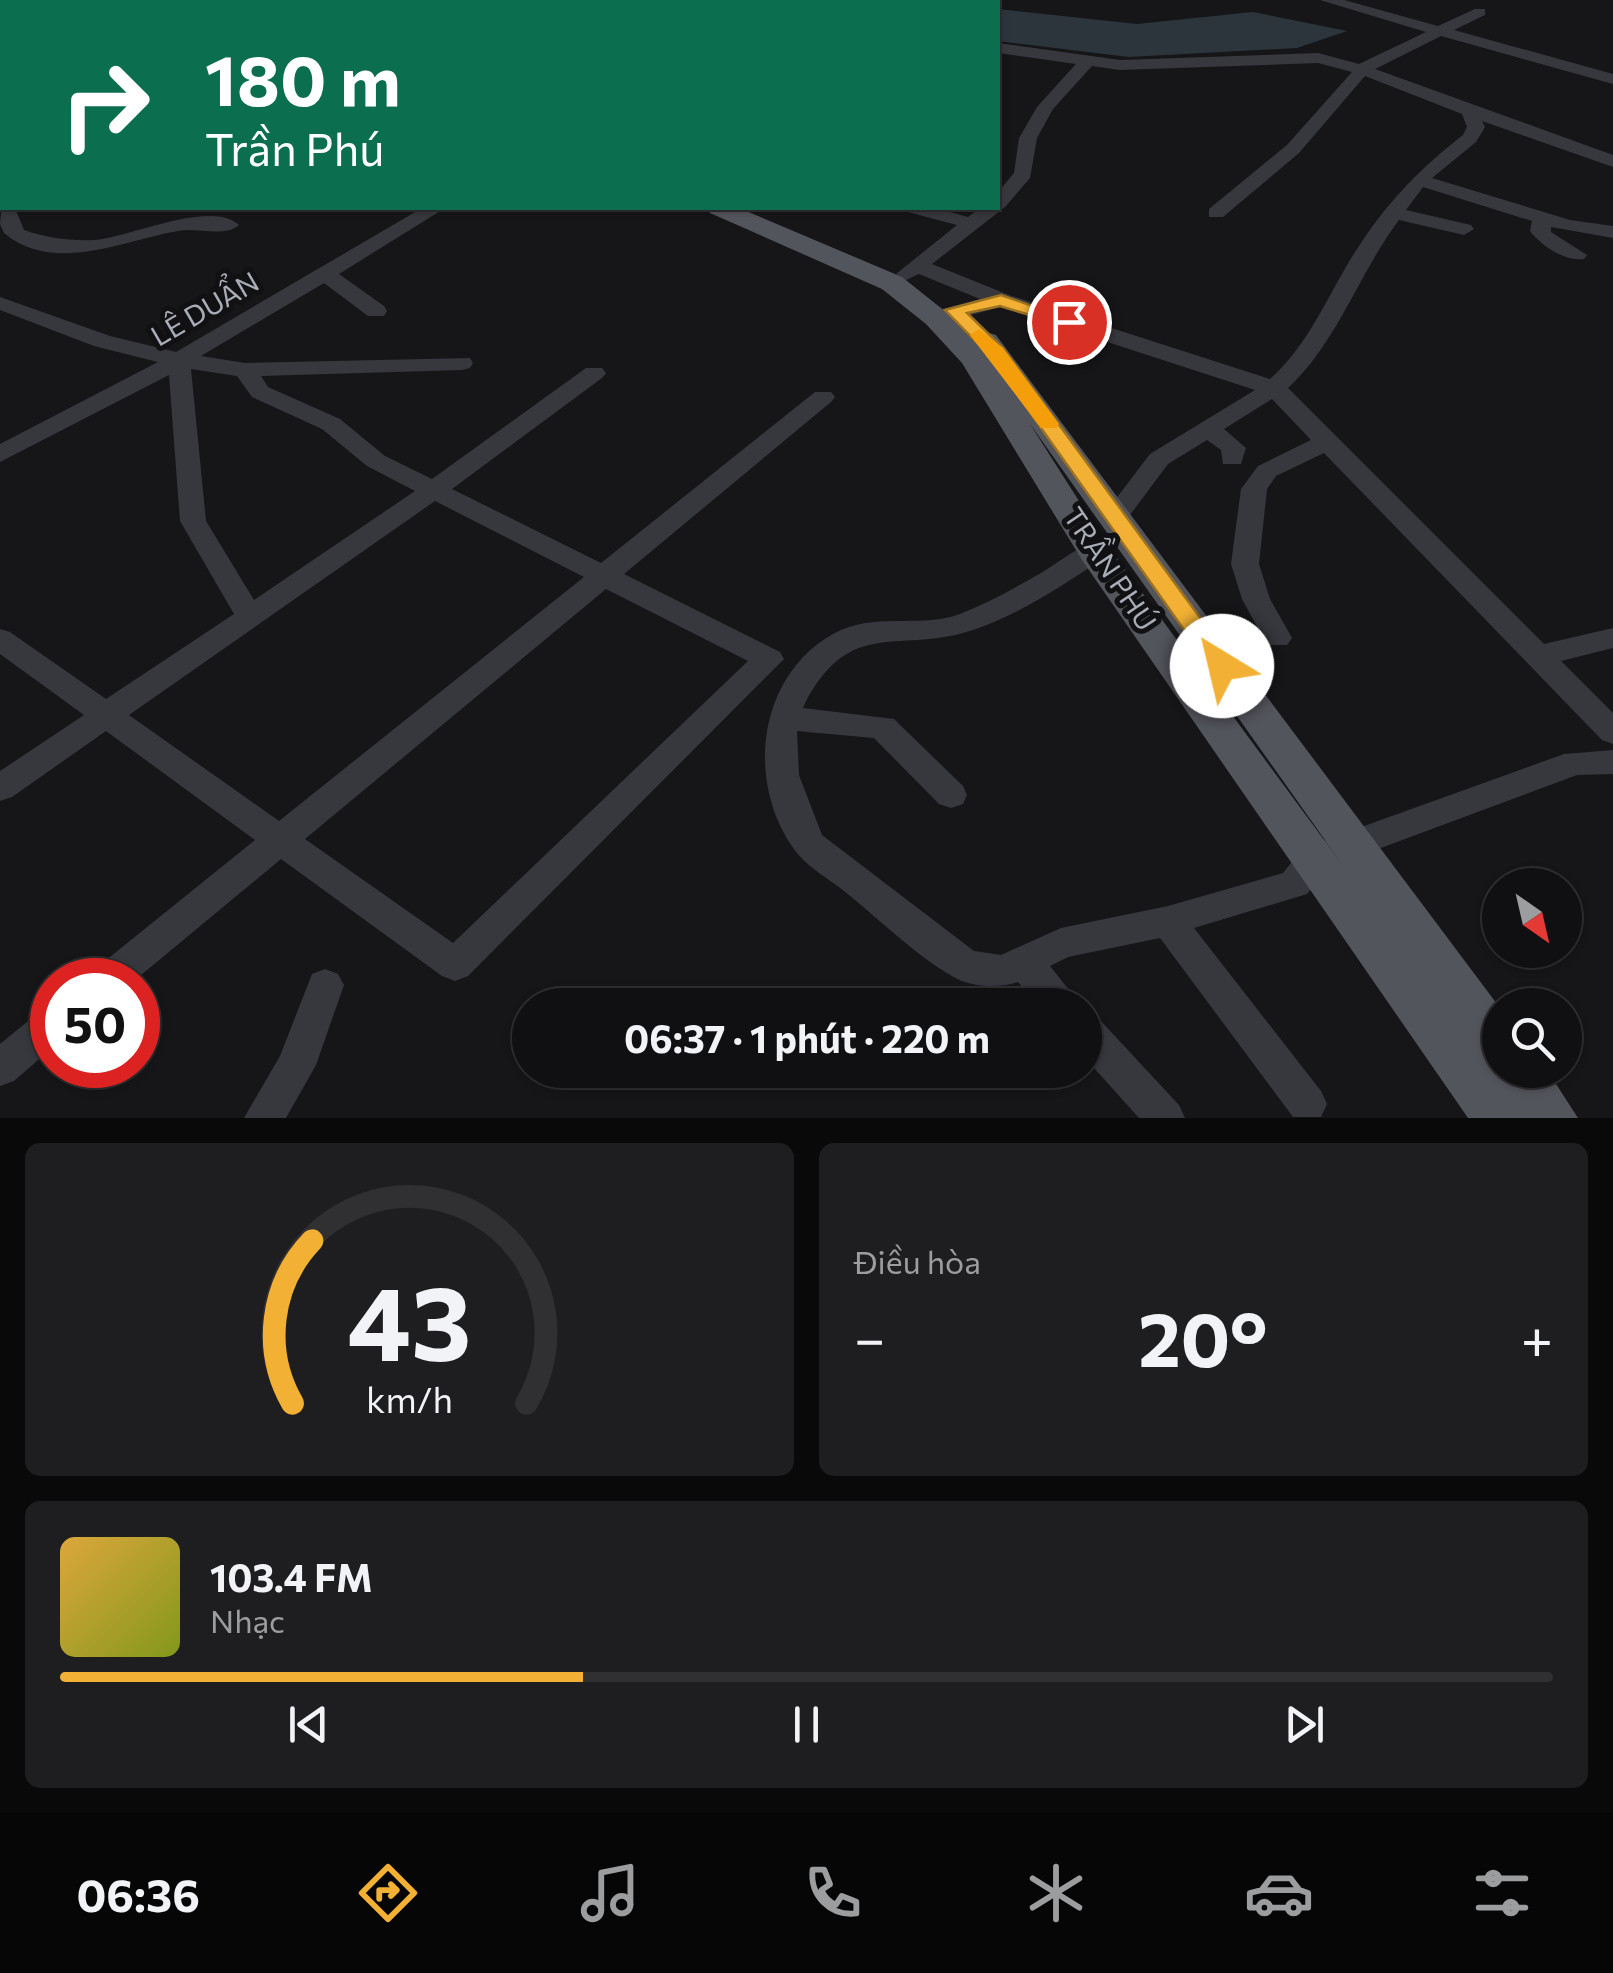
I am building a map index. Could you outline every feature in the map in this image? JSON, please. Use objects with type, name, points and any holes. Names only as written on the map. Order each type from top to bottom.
[{"type":"main road","name":"TRẦN PHÚ","points":[[724,210],[904,274]]},
{"type":"main road","name":"TRẦN PHÚ","points":[[761,210],[904,274],[945,314],[996,352],[1482,1024]]},
{"type":"main road","name":"TRẦN PHÚ","points":[[945,314],[1094,552],[1498,1118]]},
{"type":"main road","points":[[1530,1088],[1552,1118]]},
{"type":"street","points":[[1327,0],[1613,79]]},
{"type":"street","points":[[1216,213],[1292,149],[1361,70],[1480,12]]},
{"type":"street","points":[[1000,48],[1120,65],[1300,56],[1361,70],[1613,162]]},
{"type":"street","points":[[1000,200],[1024,174],[1028,138],[1046,107],[1086,63]]},
{"type":"street","points":[[1115,517],[1159,460],[1274,388],[1302,363],[1370,244],[1419,180],[1470,138],[1476,127],[1469,112]]},
{"type":"street","points":[[1419,180],[1543,221],[1612,232]]},
{"type":"street","points":[[6,210],[11,229],[17,234],[48,245],[76,247],[113,243],[181,224],[229,225]]},
{"type":"street","name":"LÊ DUẨN","points":[[0,454],[179,360],[432,210]]},
{"type":"street","points":[[922,210],[970,223]]},
{"type":"street","points":[[904,274],[988,210]]},
{"type":"street","points":[[1396,213],[1464,230]]},
{"type":"street","points":[[1543,221],[1544,236],[1578,255]]},
{"type":"street","points":[[324,273],[376,311]]},
{"type":"street","name":"TRẦN PHÚ","points":[[904,274],[1001,300],[1274,388],[1613,732]]},
{"type":"street","points":[[945,314],[1001,300]]},
{"type":"street","points":[[0,302],[102,342],[245,370],[462,363]]},
{"type":"street","points":[[179,360],[193,521],[250,617]]},
{"type":"street","points":[[0,639],[455,965],[769,658],[376,461],[332,424],[260,392],[245,370]]},
{"type":"street","points":[[0,788],[434,490],[594,373]]},
{"type":"street","points":[[135,958],[824,397]]},
{"type":"street","points":[[1208,429],[1230,442],[1234,448],[1232,459]]},
{"type":"street","points":[[1277,638],[1256,599],[1245,564],[1254,490],[1266,471],[1328,442]]},
{"type":"street","points":[[1094,552],[1038,588],[964,623],[866,632],[847,639],[808,672],[789,696],[781,781],[794,818],[810,845],[966,966],[1004,971],[1061,943],[1168,921],[1295,884],[1316,858],[1575,764],[1613,762]]},
{"type":"street","points":[[1540,656],[1613,638]]},
{"type":"street","points":[[785,718],[883,727],[951,795]]},
{"type":"street","points":[[1168,921],[1307,1104]]},
{"type":"street","points":[[1023,962],[1047,988]]},
{"type":"street","points":[[264,1118],[296,1065],[326,985]]},
{"type":"street","points":[[0,1068],[30,1043]]},
{"type":"street","points":[[1102,1049],[1165,1118]]},
{"type":"shaded area","points":[[1000,9],[1137,24],[1253,12],[1347,31],[1297,48],[1129,57],[1000,41]]},
{"type":"slow traffic","points":[[979,335],[1049,424]]},
{"type":"route","points":[[1069,322],[1001,300],[954,310],[996,352],[1222,666]]}]
